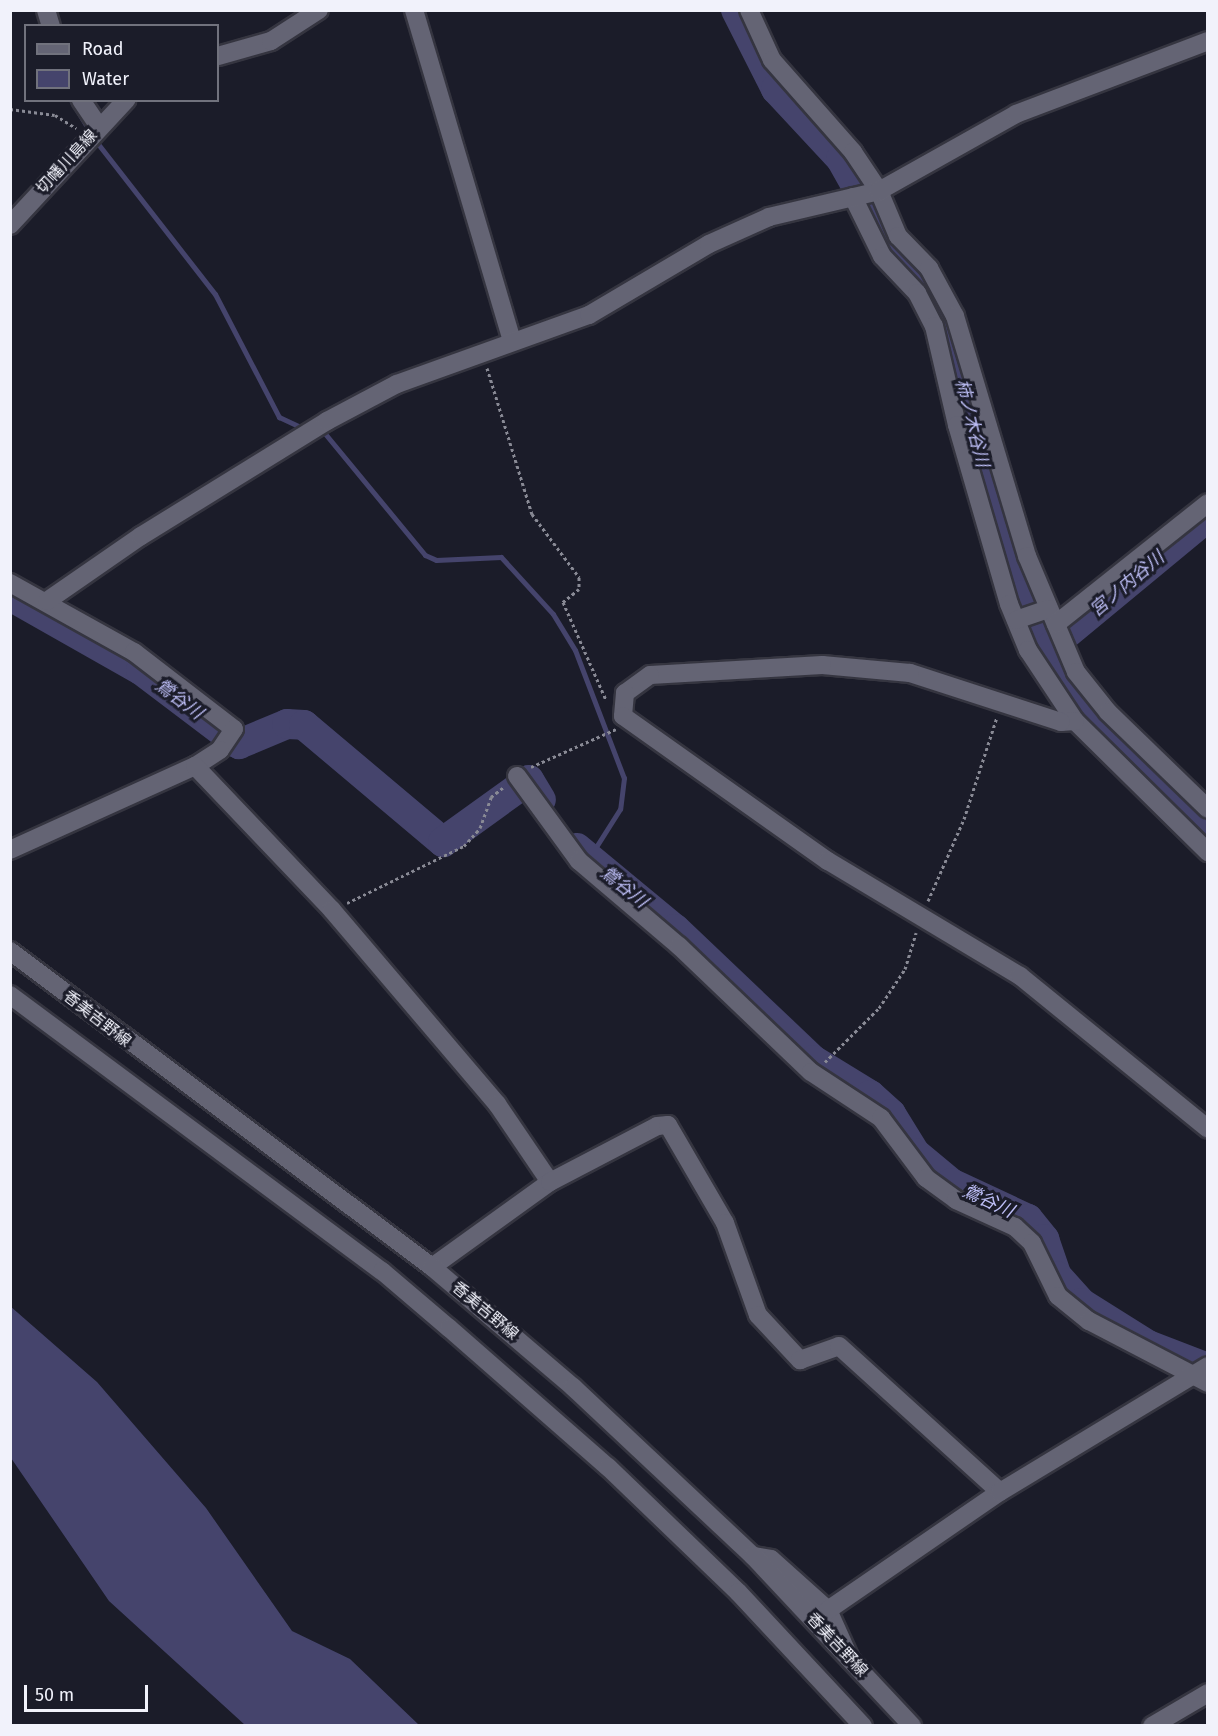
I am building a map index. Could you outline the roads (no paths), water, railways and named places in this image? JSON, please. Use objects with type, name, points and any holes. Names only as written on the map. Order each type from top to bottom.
[{"type":"street","points":[[219,57],[271,41],[319,10]]},
{"type":"street","points":[[414,10],[513,340]]},
{"type":"street","points":[[749,10],[772,60],[853,152],[882,256],[917,293],[934,326],[957,425],[1019,619],[1051,690],[1075,721],[1208,852]]},
{"type":"street","points":[[47,601],[327,421],[429,369],[589,315],[683,256],[769,217],[865,194],[1016,114],[1208,41]]},
{"type":"street","points":[[82,102],[92,134]]},
{"type":"street","name":"切幡川島線","points":[[10,225],[124,102]]},
{"type":"street","points":[[865,194],[898,236],[929,268],[955,316],[1054,624],[1076,672],[1108,712],[1208,809]]},
{"type":"street","points":[[1019,619],[1054,624],[1208,503]]},
{"type":"street","points":[[10,583],[47,601],[181,686],[234,729],[228,738],[195,766],[10,850]]},
{"type":"street","points":[[1075,721],[1001,704],[910,673],[822,666],[650,675],[625,693],[623,716],[828,861],[922,914],[1045,994],[1208,1129]]},
{"type":"street","points":[[195,766],[332,910],[497,1104],[550,1182]]},
{"type":"street","points":[[521,783],[579,861],[679,946],[811,1072],[881,1118],[926,1178],[956,1200],[1021,1232],[1032,1243],[1058,1296],[1152,1358],[1202,1373]]},
{"type":"street","name":"香美吉野線","points":[[10,951],[432,1267],[674,1477],[753,1556],[912,1725]]},
{"type":"street","points":[[10,995],[382,1271],[449,1328],[689,1545],[863,1725]]},
{"type":"street","points":[[432,1267],[550,1182],[657,1126],[668,1125],[725,1223],[758,1316],[800,1360],[838,1346],[1000,1492]]},
{"type":"street","points":[[828,1610],[1000,1492],[1202,1373]]},
{"type":"street","points":[[753,1556],[771,1559],[828,1610],[850,1659]]},
{"type":"street","points":[[1152,1725],[1208,1693]]},
{"type":"water","points":[[10,1306],[97,1382],[206,1508],[292,1631],[350,1659],[419,1725],[245,1725],[109,1601],[11,1458]]},
{"type":"waterway","name":"柿ノ木谷川","points":[[736,10],[776,89],[841,159],[890,246],[928,285],[947,320],[979,453],[1024,595],[1071,697],[1208,834]]},
{"type":"waterway","points":[[72,102],[90,132]]},
{"type":"waterway","points":[[95,140],[215,294],[279,417],[303,428]]},
{"type":"waterway","points":[[322,430],[425,555],[436,560],[501,557],[553,614],[575,650],[624,778],[620,809],[589,858]]},
{"type":"waterway","name":"宮ノ内谷川","points":[[1047,650],[1208,517]]},
{"type":"waterway","name":"鶯谷川","points":[[10,596],[141,670],[239,744],[287,724],[304,725],[443,842],[529,780],[541,800]]},
{"type":"waterway","name":"鶯谷川","points":[[577,848],[675,929],[813,1060],[870,1095],[891,1114],[915,1153],[951,1183],[1028,1219],[1044,1239],[1057,1276],[1081,1303],[1148,1345],[1208,1368]]}]
